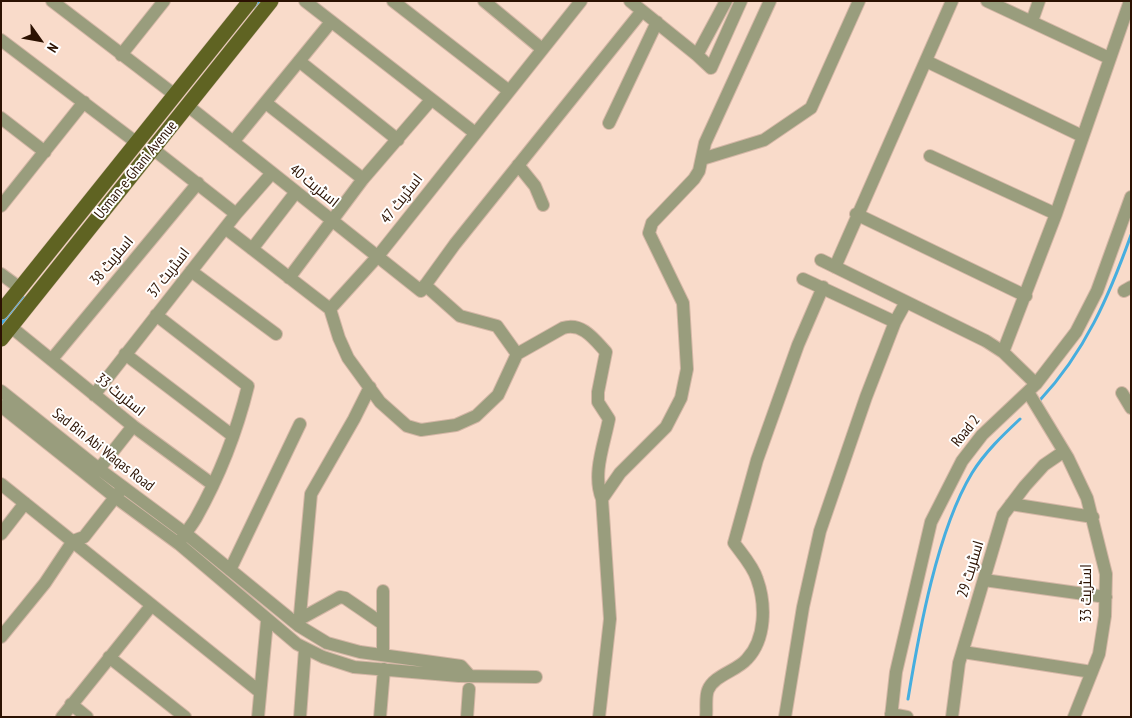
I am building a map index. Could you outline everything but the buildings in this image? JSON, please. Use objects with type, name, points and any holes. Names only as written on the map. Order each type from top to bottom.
[{"type":"main road","name":"Usman-e-Ghani Avenue","points":[[1,312],[250,1]]},
{"type":"main road","name":"Usman-e-Ghani Avenue","points":[[6,333],[271,1]]},
{"type":"street","points":[[52,1],[175,95]]},
{"type":"street","points":[[305,1],[475,133]]},
{"type":"street","points":[[393,1],[409,6],[508,91]]},
{"type":"street","points":[[484,1],[542,49]]},
{"type":"street","name":"اسٹریٹ 47","points":[[330,309],[378,256],[581,1]]},
{"type":"street","points":[[630,1],[697,55],[710,68],[741,1]]},
{"type":"street","points":[[602,499],[620,473],[666,427],[681,398],[687,369],[683,303],[674,280],[649,233],[652,223],[694,179],[702,159],[705,143],[770,1]]},
{"type":"street","points":[[702,159],[764,140],[811,108],[860,1]]},
{"type":"street","points":[[834,267],[952,1]]},
{"type":"street","points":[[987,1],[1110,58]]},
{"type":"street","points":[[1032,21],[1039,1]]},
{"type":"street","points":[[1003,352],[1056,214],[1130,1]]},
{"type":"street","points":[[697,55],[725,2]]},
{"type":"street","points":[[121,55],[160,3]]},
{"type":"street","points":[[423,288],[518,165],[642,11]]},
{"type":"street","points":[[233,142],[331,22]]},
{"type":"street","points":[[609,123],[656,22]]},
{"type":"street","points":[[1,40],[137,143]]},
{"type":"street","points":[[926,60],[1082,136]]},
{"type":"street","points":[[299,61],[398,140]]},
{"type":"street","points":[[289,278],[363,179],[431,100]]},
{"type":"street","points":[[3,201],[84,102]]},
{"type":"street","points":[[266,103],[363,179]]},
{"type":"street","name":"اسٹریٹ 40","points":[[188,106],[332,221],[460,316],[496,326],[517,354]]},
{"type":"street","points":[[1,118],[45,152]]},
{"type":"street","points":[[153,149],[236,214]]},
{"type":"street","points":[[930,156],[1056,214]]},
{"type":"street","points":[[518,165],[535,186],[543,205]]},
{"type":"street","name":"اسٹریٹ 37","points":[[94,395],[190,271],[272,173]]},
{"type":"street","name":"اسٹریٹ 38","points":[[52,359],[198,184]]},
{"type":"street","points":[[252,249],[296,192]]},
{"type":"street","name":"Road 2","points":[[891,715],[896,672],[931,522],[962,461],[982,435],[1006,410],[1032,388],[1076,332],[1097,290],[1131,197]]},
{"type":"street","points":[[856,214],[1026,296]]},
{"type":"street","points":[[225,228],[330,309],[345,351],[385,408],[407,426],[421,430],[456,426],[476,416],[493,401],[517,354],[529,345],[570,326],[581,327],[606,352],[598,392],[598,402],[609,419],[597,484],[602,499],[610,619],[598,717]]},
{"type":"street","name":"اسٹریٹ 33","points":[[821,260],[986,340],[1003,352],[1032,388],[1087,498],[1106,574],[1106,597],[1099,654],[1074,717]]},
{"type":"street","points":[[190,271],[276,334]]},
{"type":"street","points":[[1,274],[20,288]]},
{"type":"street","points":[[803,279],[895,322]]},
{"type":"street","points":[[706,717],[708,690],[714,682],[746,660],[758,643],[762,623],[761,593],[757,577],[734,543],[757,460],[798,345],[823,287]]},
{"type":"street","points":[[785,717],[803,607],[820,531],[866,397],[895,322],[906,302]]},
{"type":"street","points":[[156,315],[248,386],[233,436],[196,519],[182,538]]},
{"type":"street","name":"اسٹریٹ 33","points":[[6,333],[52,359],[133,426],[212,484]]},
{"type":"street","points":[[125,354],[233,436]]},
{"type":"street","points":[[300,623],[311,494],[370,387]]},
{"type":"street","name":"Sad Bin Abi Waqas Road","points":[[1,391],[99,469],[119,492]]},
{"type":"street","points":[[1122,393],[1131,408]]},
{"type":"street","name":"Sad Bin Abi Waqas Road","points":[[1,406],[119,492]]},
{"type":"street","points":[[230,570],[300,424]]},
{"type":"street","points":[[99,469],[133,426]]},
{"type":"street","name":"اسٹریٹ 29","points":[[952,717],[963,652],[1003,515],[1044,466],[1063,452]]},
{"type":"street","points":[[1,484],[260,692]]},
{"type":"street","points":[[1,637],[45,583],[73,541],[84,537],[119,492],[230,570],[328,643],[360,652],[461,666],[470,676]]},
{"type":"street","points":[[1,534],[25,503]]},
{"type":"street","points":[[1011,504],[1093,517]]},
{"type":"street","points":[[182,538],[268,621],[305,649],[323,657],[354,667],[470,676],[536,677]]},
{"type":"street","points":[[984,580],[1106,597]]},
{"type":"street","points":[[383,591],[383,654]]},
{"type":"street","points":[[300,623],[340,597],[345,598],[383,624]]},
{"type":"street","points":[[62,717],[151,606]]},
{"type":"street","points":[[258,717],[268,621]]},
{"type":"street","points":[[300,717],[305,649]]},
{"type":"street","points":[[963,652],[1092,672]]},
{"type":"street","points":[[109,657],[185,717]]},
{"type":"street","points":[[380,717],[384,669]]},
{"type":"street","points":[[468,717],[469,689]]},
{"type":"street","points":[[72,704],[87,717]]},
{"type":"street","points":[[891,715],[907,717]]},
{"type":"waterway","points":[[254,7],[259,1]]},
{"type":"waterway","points":[[1040,400],[1056,382],[1083,343],[1114,280],[1131,235]]},
{"type":"waterway","points":[[1,324],[23,297]]},
{"type":"waterway","points":[[908,699],[924,613],[939,552],[949,523],[977,465],[994,444],[1020,419]]}]
